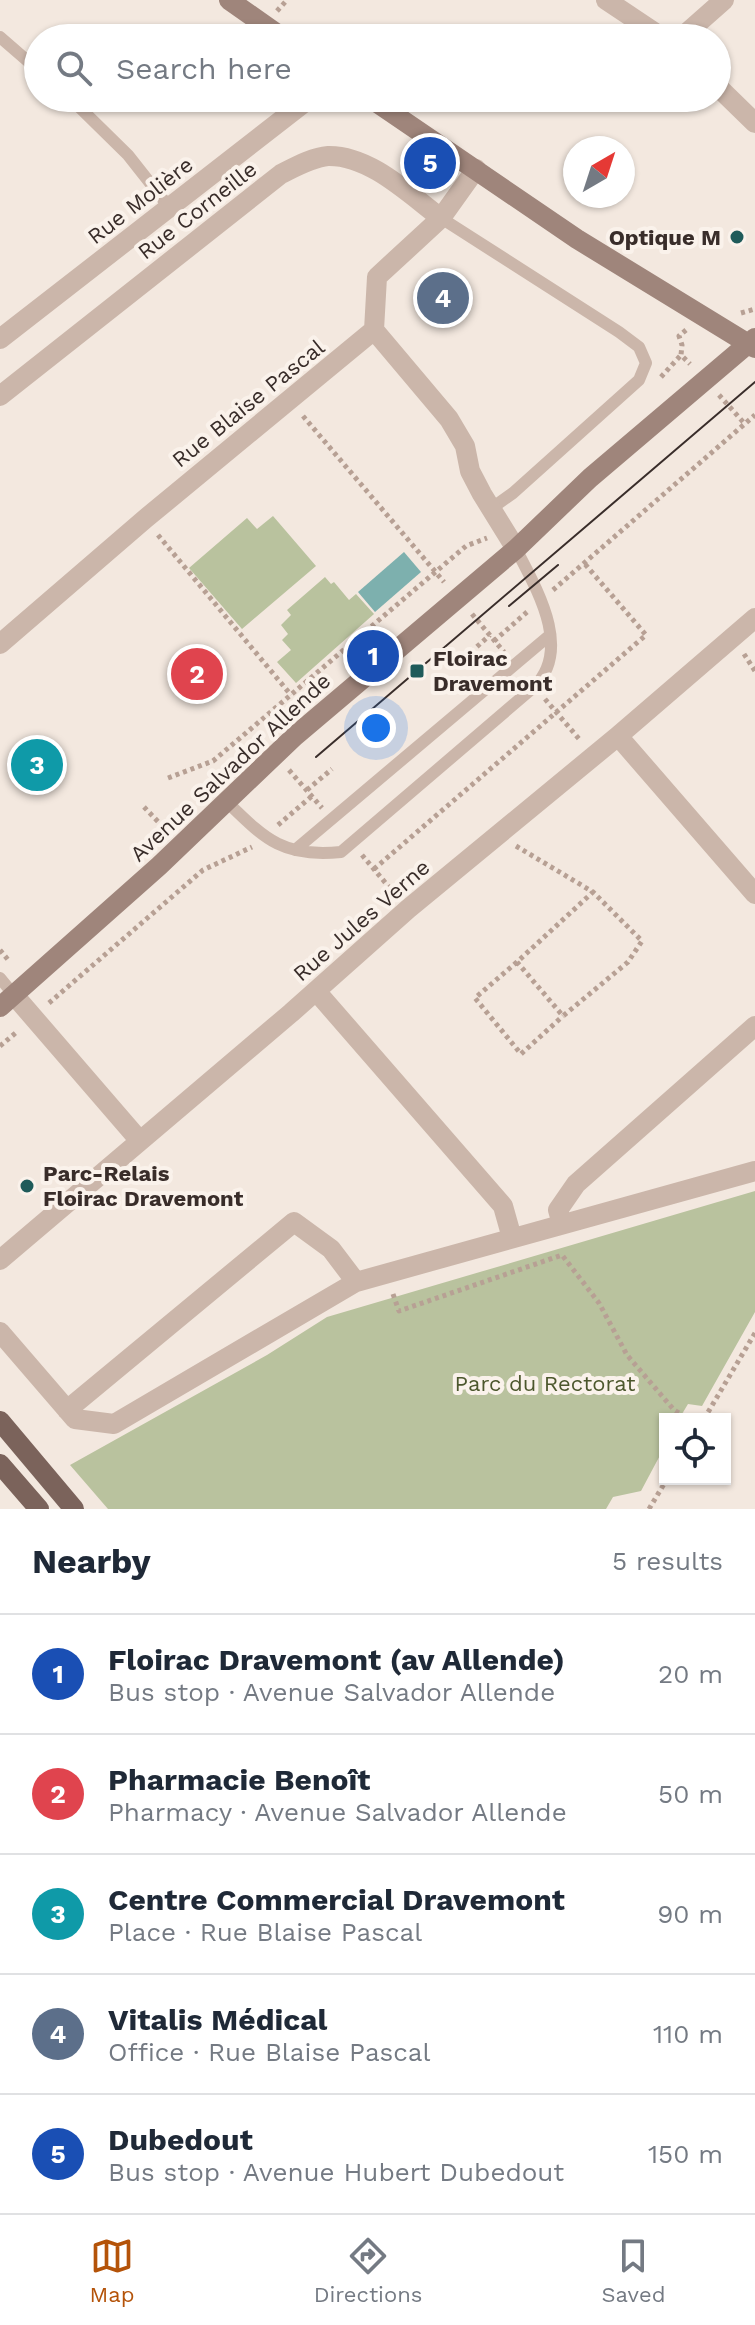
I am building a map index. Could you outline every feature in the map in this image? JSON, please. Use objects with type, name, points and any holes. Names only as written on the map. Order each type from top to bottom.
[{"type":"main road","points":[[0,1421],[74,1509]]},
{"type":"main road","points":[[0,1464],[39,1509]]},
{"type":"street","points":[[229,0],[263,24]]},
{"type":"street","points":[[606,0],[642,24]]},
{"type":"street","points":[[697,24],[724,0]]},
{"type":"street","points":[[731,100],[755,123]]},
{"type":"street","name":"Rue Molière","points":[[0,339],[292,112]]},
{"type":"street","points":[[391,112],[577,239],[753,343]]},
{"type":"street","name":"Rue Corneille","points":[[0,396],[281,174],[299,165],[327,156],[360,162],[441,218]]},
{"type":"street","points":[[476,169],[441,218],[377,277],[374,330],[449,419],[465,446],[470,471],[516,549]]},
{"type":"street","name":"Rue Blaise Pascal","points":[[0,644],[145,519],[374,330]]},
{"type":"street","name":"Avenue Salvador Allende","points":[[7,1001],[159,866],[295,736],[516,549],[590,478],[753,343]]},
{"type":"street","name":"Rue Jules Verne","points":[[0,1260],[755,618]]},
{"type":"street","points":[[618,736],[755,894]]},
{"type":"street","points":[[316,991],[503,1206],[512,1238]]},
{"type":"street","points":[[7,1001],[34,1017],[140,1141]]},
{"type":"street","points":[[562,1224],[558,1210],[576,1184],[755,1026]]},
{"type":"street","points":[[0,1332],[75,1419],[114,1424],[356,1282],[755,1171]]},
{"type":"street","points":[[67,1410],[294,1222],[331,1249],[356,1282]]},
{"type":"lane","points":[[0,37],[24,58]]},
{"type":"lane","points":[[84,112],[128,155],[169,207]]},
{"type":"lane","points":[[441,218],[619,332],[639,347],[646,363],[639,380],[513,493],[492,508]]},
{"type":"lane","points":[[227,802],[263,837],[295,850],[341,852],[544,676],[552,659],[550,635],[541,600],[516,549]]},
{"type":"lane","points":[[295,850],[550,635]]},
{"type":"lane","points":[[0,978],[7,1001]]},
{"type":"path","points":[[471,652],[541,600],[755,415]]},
{"type":"path","points":[[145,519],[291,695]]},
{"type":"path","points":[[168,778],[213,761],[466,546],[493,536],[504,526]]},
{"type":"path","points":[[374,869],[646,635],[584,563]]},
{"type":"path","points":[[288,768],[326,813]]},
{"type":"path","points":[[307,790],[332,769]]},
{"type":"path","points":[[502,831],[513,844],[593,892],[642,941],[628,962],[521,1054],[475,998],[593,892]]},
{"type":"path","points":[[361,854],[402,902]]},
{"type":"path","points":[[1,1043],[203,870]]},
{"type":"path","points":[[517,962],[563,1016]]},
{"type":"path","points":[[387,1273],[399,1311],[562,1255],[599,1303],[627,1355],[679,1413]]},
{"type":"path","points":[[708,1413],[755,1333]]},
{"type":"path","points":[[649,1509],[663,1485]]},
{"type":"green space","points":[[273,516],[316,566],[242,629],[189,568],[247,518],[257,529]]},
{"type":"green space","points":[[325,577],[331,584],[334,582],[349,600],[356,594],[374,614],[296,683],[277,662],[291,650],[282,640],[288,634],[281,625],[291,615],[287,610]]},
{"type":"green space","name":"Parc du Rectorat","points":[[755,1191],[755,1312],[702,1406],[688,1404],[683,1413],[659,1413],[659,1457],[641,1491],[613,1497],[606,1509],[108,1509],[70,1465],[267,1355],[327,1317]]},
{"type":"water","points":[[404,552],[421,572],[375,612],[358,592]]},
{"type":"tram line","points":[[316,757],[755,382]]},
{"type":"tram line","points":[[509,606],[558,565]]},
{"type":"place","name":"Dubedout","points":[[430,163]]},
{"type":"place","name":"Optique M","points":[[737,237]]},
{"type":"place","name":"Vitalis Médical","points":[[443,298]]},
{"type":"place","name":"Floirac Dravemont (av Allende)","points":[[373,656]]},
{"type":"place","name":"Floirac Dravemont","points":[[417,671]]},
{"type":"place","name":"Pharmacie Benoît","points":[[197,674]]},
{"type":"place","name":"Centre Commercial Dravemont","points":[[37,765]]},
{"type":"place","name":"Parc-Relais Floirac Dravemont","points":[[27,1186]]}]
